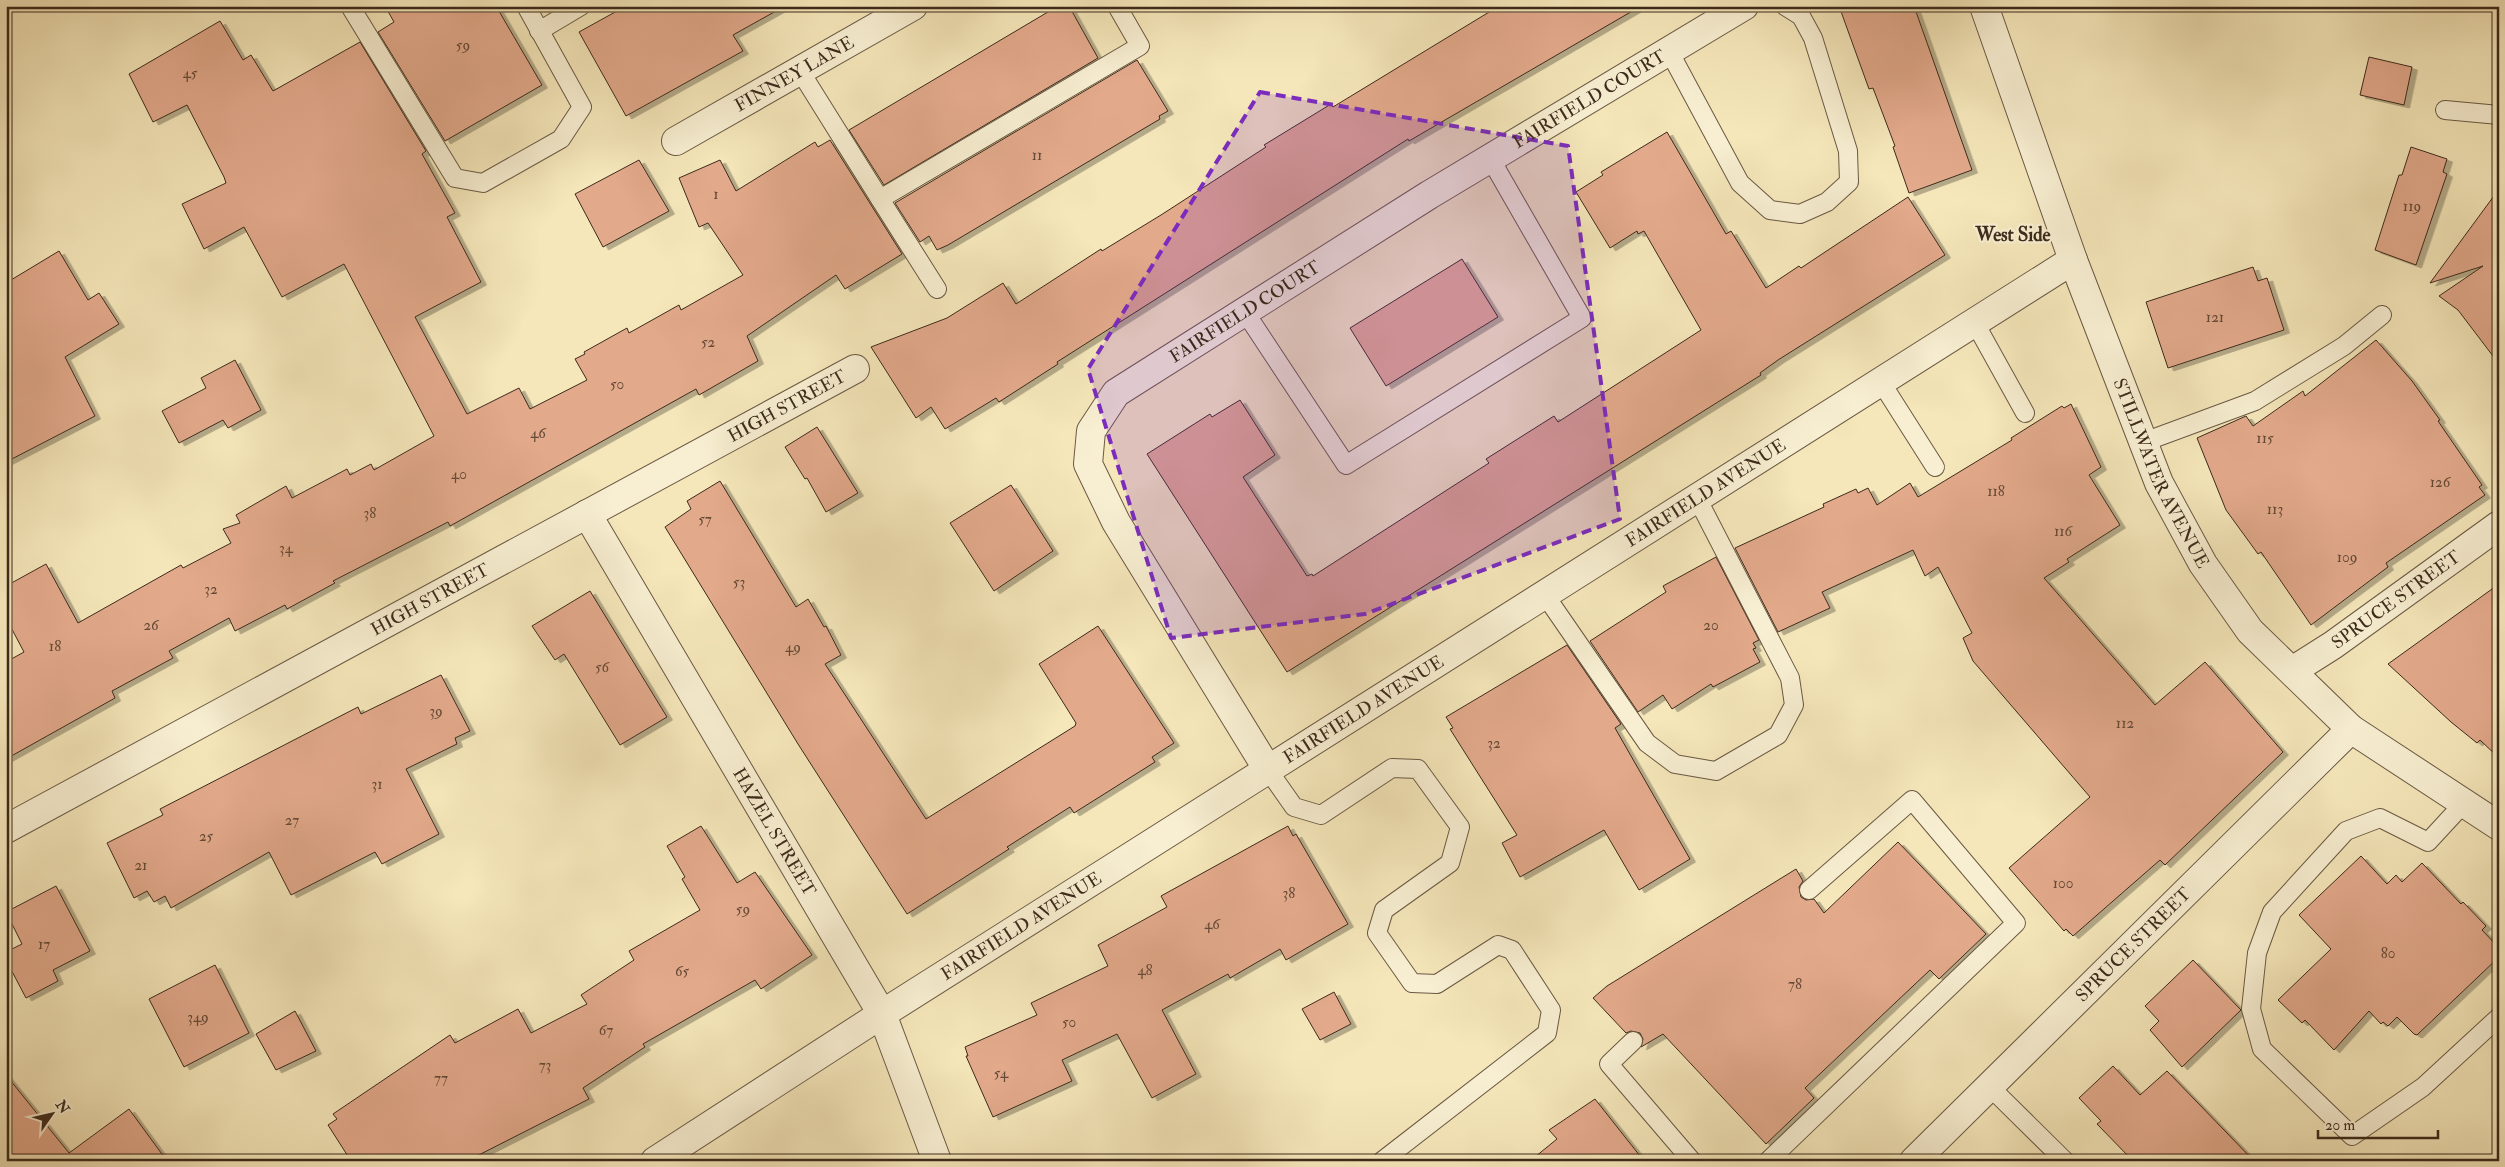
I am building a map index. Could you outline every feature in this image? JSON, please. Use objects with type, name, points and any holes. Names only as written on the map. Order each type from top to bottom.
[{"type":"street","name":"FINNEY LANE","points":[[676,140],[914,6]]},
{"type":"street","name":"FAIRFIELD COURT","points":[[1268,770],[1116,522],[1088,464],[1090,431],[1116,394],[1490,158],[1744,6]]},
{"type":"street","name":"STILLWATER AVENUE","points":[[1984,6],[2073,260],[2159,483],[2203,564],[2250,631],[2351,729],[2499,826]]},
{"type":"street","name":"FAIRFIELD AVENUE","points":[[655,1161],[882,1014],[2073,260]]},
{"type":"street","name":"HIGH STREET","points":[[6,829],[855,369]]},
{"type":"street","name":"HAZEL STREET","points":[[587,514],[882,1014],[936,1161]]},
{"type":"street","name":"SPRUCE STREET","points":[[2292,671],[2333,645],[2499,525]]},
{"type":"street","name":"SPRUCE STREET","points":[[1914,1161],[2351,729]]},
{"type":"lane","points":[[350,6],[455,178],[483,183],[561,139],[582,107],[526,6]]},
{"type":"lane","points":[[539,30],[581,6]]},
{"type":"lane","points":[[880,199],[1140,46],[1117,6]]},
{"type":"lane","points":[[1669,51],[1740,182],[1770,210],[1800,214],[1827,202],[1849,182],[1848,151],[1837,110],[1813,38],[1801,16],[1785,6]]},
{"type":"lane","points":[[800,71],[937,289]]},
{"type":"lane","points":[[2445,110],[2499,115]]},
{"type":"lane","points":[[1245,312],[1346,465],[1582,318],[1490,158]]},
{"type":"lane","points":[[2144,442],[2255,401],[2344,346],[2382,315]]},
{"type":"lane","points":[[1975,322],[2025,413]]},
{"type":"lane","points":[[1881,382],[1935,467]]},
{"type":"lane","points":[[1545,594],[1647,743],[1675,764],[1716,771],[1778,735],[1794,705],[1790,678],[1698,498]]},
{"type":"lane","points":[[1268,770],[1294,807],[1321,815],[1392,768],[1418,769],[1460,827],[1450,863],[1384,910],[1377,932],[1412,983],[1437,984],[1498,945],[1512,950],[1552,1010],[1547,1033],[1382,1161]]},
{"type":"lane","points":[[1768,1161],[2016,924],[1912,800],[1809,890]]},
{"type":"lane","points":[[2464,803],[2428,842],[2380,818],[2346,831],[2272,912],[2257,953],[2251,1009],[2262,1049],[2352,1136],[2423,1086],[2496,1025]]},
{"type":"lane","points":[[1633,1041],[1609,1064],[1692,1161]]},
{"type":"lane","points":[[1989,1086],[2065,1161]]},
{"type":"highlighted area","points":[[1260,92],[1568,146],[1620,519],[1365,614],[1171,638],[1088,369]]},
{"type":"building","points":[[385,6],[496,6],[542,85],[445,141],[378,32],[394,22]]},
{"type":"building","points":[[626,6],[785,6],[733,35],[743,51],[626,116],[579,32]]},
{"type":"building","points":[[1058,6],[1069,6],[1098,58],[884,185],[849,130]]},
{"type":"building","points":[[1499,6],[1641,6],[1409,141],[1408,139],[1057,362],[1058,364],[999,402],[996,398],[945,429],[931,407],[916,418],[871,347],[947,318],[1003,283],[1016,304],[1101,249],[1102,251],[1161,215],[1266,147],[1264,145],[1331,104],[1333,107]]},
{"type":"building","points":[[1839,6],[1914,6],[1972,170],[1909,193],[1893,147],[1895,146],[1873,88],[1869,89]]},
{"type":"building","points":[[220,21],[243,60],[251,55],[273,91],[360,42],[426,151],[422,154],[455,213],[447,217],[481,282],[415,317],[467,414],[519,388],[530,409],[587,380],[575,359],[585,354],[584,352],[627,328],[629,333],[679,305],[681,310],[743,275],[708,223],[699,227],[679,178],[720,160],[736,191],[815,142],[818,147],[830,140],[902,254],[845,289],[836,275],[747,336],[758,361],[699,395],[696,389],[450,526],[448,522],[333,581],[335,583],[287,609],[285,605],[235,631],[229,618],[169,651],[173,658],[112,691],[115,698],[6,759],[6,662],[24,652],[6,618],[6,586],[46,564],[78,623],[181,565],[183,568],[231,543],[223,529],[240,523],[236,515],[286,486],[292,498],[347,469],[350,475],[371,464],[374,470],[434,436],[344,264],[282,297],[244,227],[204,249],[182,204],[226,183],[224,177],[187,105],[153,122],[129,74]]},
{"type":"building","points":[[2369,57],[2412,67],[2404,105],[2360,95]]},
{"type":"building","points":[[1137,60],[1168,111],[1159,116],[1160,119],[948,245],[937,250],[929,236],[920,242],[895,203]]},
{"type":"building","points":[[1667,132],[1726,234],[1731,231],[1766,288],[1799,266],[1801,268],[1908,197],[1945,255],[1778,360],[1760,373],[1761,375],[1287,672],[1147,454],[1210,414],[1212,417],[1240,400],[1275,455],[1243,477],[1307,576],[1312,574],[1313,576],[1489,463],[1486,459],[1554,416],[1558,422],[1701,330],[1644,231],[1638,234],[1637,231],[1610,248],[1576,192],[1603,175],[1601,172]]},
{"type":"building","points":[[2411,147],[2447,159],[2443,172],[2447,174],[2416,265],[2375,250],[2399,175],[2402,175]]},
{"type":"building","points":[[639,160],[669,211],[603,247],[575,194]]},
{"type":"building","points":[[2499,189],[2499,364],[2458,310],[2439,296],[2483,266],[2430,283]]},
{"type":"building","points":[[59,251],[88,300],[99,293],[119,324],[65,357],[95,416],[6,462],[6,283]]},
{"type":"building","points":[[1462,259],[1498,317],[1386,386],[1350,328]]},
{"type":"building","points":[[2253,267],[2258,281],[2267,278],[2284,330],[2168,368],[2146,302]]},
{"type":"building","points":[[2376,340],[2412,381],[2440,420],[2438,421],[2482,485],[2479,487],[2485,495],[2386,563],[2388,567],[2311,625],[2261,552],[2258,554],[2226,510],[2197,438],[2246,416],[2253,426],[2303,391],[2305,396]]},
{"type":"building","points":[[235,360],[261,410],[228,428],[223,420],[179,443],[162,411],[206,388],[201,378]]},
{"type":"building","points":[[2071,404],[2101,467],[2089,475],[2120,525],[2067,559],[2069,562],[2044,578],[2155,705],[2205,662],[2283,752],[2165,865],[2160,860],[2073,936],[2066,929],[2064,931],[2009,868],[2090,797],[1973,661],[1963,638],[1972,633],[1938,567],[1925,576],[1913,550],[1822,592],[1830,608],[1778,632],[1735,548],[1824,507],[1823,504],[1856,489],[1858,493],[1868,488],[1877,505],[1910,483],[1918,497],[2012,440],[2011,438],[2062,406],[2064,408]]},
{"type":"building","points":[[817,427],[858,493],[826,512],[807,478],[805,479],[785,447]]},
{"type":"building","points":[[720,481],[796,607],[808,599],[824,627],[826,626],[841,655],[825,664],[926,819],[1075,726],[1076,723],[1039,664],[1098,626],[1174,743],[1152,757],[1155,762],[1074,813],[1070,807],[1007,847],[1009,849],[907,914],[798,744],[665,527],[691,509],[687,501]]},
{"type":"building","points":[[1011,485],[1053,551],[994,591],[950,523]]},
{"type":"building","points":[[1716,557],[1759,640],[1753,643],[1756,648],[1753,649],[1760,662],[1713,687],[1711,684],[1672,709],[1663,695],[1638,712],[1590,641],[1666,592],[1663,586]]},
{"type":"building","points":[[2499,584],[2499,758],[2480,740],[2477,743],[2451,722],[2388,664]]},
{"type":"building","points":[[590,591],[667,717],[620,745],[564,654],[555,660],[532,626]]},
{"type":"building","points":[[1567,645],[1621,724],[1615,728],[1690,859],[1639,890],[1604,830],[1520,877],[1502,843],[1517,835],[1450,729],[1453,728],[1446,717]]},
{"type":"building","points":[[441,675],[470,731],[455,738],[457,744],[406,769],[439,834],[382,864],[375,852],[291,895],[269,852],[171,908],[165,896],[154,902],[147,891],[134,898],[107,843],[163,815],[160,809],[358,707],[361,714]]},
{"type":"building","points":[[701,826],[737,883],[755,872],[812,955],[761,989],[755,980],[643,1044],[645,1047],[583,1088],[589,1099],[467,1161],[351,1161],[328,1125],[337,1119],[333,1114],[450,1035],[455,1043],[518,1009],[531,1033],[587,1004],[581,995],[634,960],[629,951],[700,910],[682,879],[685,877],[667,846]]},
{"type":"building","points":[[1288,826],[1293,836],[1296,834],[1348,924],[1286,960],[1280,949],[1230,978],[1228,974],[1162,1010],[1196,1074],[1152,1098],[1117,1034],[1062,1060],[1072,1081],[993,1117],[966,1056],[968,1056],[965,1047],[1037,1015],[1031,1003],[1108,966],[1098,945],[1167,907],[1161,896]]},
{"type":"building","points":[[1898,842],[1986,934],[1939,979],[1930,970],[1805,1088],[1814,1098],[1766,1144],[1663,1034],[1641,1047],[1643,1039],[1640,1033],[1631,1031],[1626,1033],[1593,998],[1607,986],[1796,869],[1803,881],[1799,887],[1801,897],[1806,900],[1814,899],[1824,913]]},
{"type":"building","points":[[2361,856],[2387,884],[2396,875],[2402,882],[2422,863],[2461,904],[2463,902],[2486,926],[2482,930],[2499,948],[2499,957],[2417,1035],[2397,1017],[2388,1026],[2383,1022],[2381,1024],[2369,1011],[2334,1050],[2305,1020],[2302,1023],[2278,1000],[2331,949],[2299,915]]},
{"type":"building","points":[[56,886],[90,951],[53,970],[58,981],[26,998],[6,960],[6,952],[22,944],[6,912]]},
{"type":"building","points":[[2193,960],[2241,1010],[2182,1067],[2150,1030],[2159,1021],[2145,1006]]},
{"type":"building","points":[[215,965],[249,1033],[184,1067],[149,999]]},
{"type":"building","points":[[1334,992],[1351,1024],[1320,1040],[1302,1009]]},
{"type":"building","points":[[295,1011],[316,1051],[276,1070],[256,1034]]},
{"type":"building","points":[[2113,1066],[2140,1095],[2167,1071],[2254,1161],[2133,1161],[2097,1124],[2101,1121],[2079,1098]]},
{"type":"building","points":[[6,1075],[69,1153],[129,1109],[167,1161],[6,1161]]},
{"type":"building","points":[[1595,1099],[1644,1161],[1530,1161],[1557,1139],[1549,1130]]},
{"type":"district","name":"West Side","points":[[2013,235]]}]
